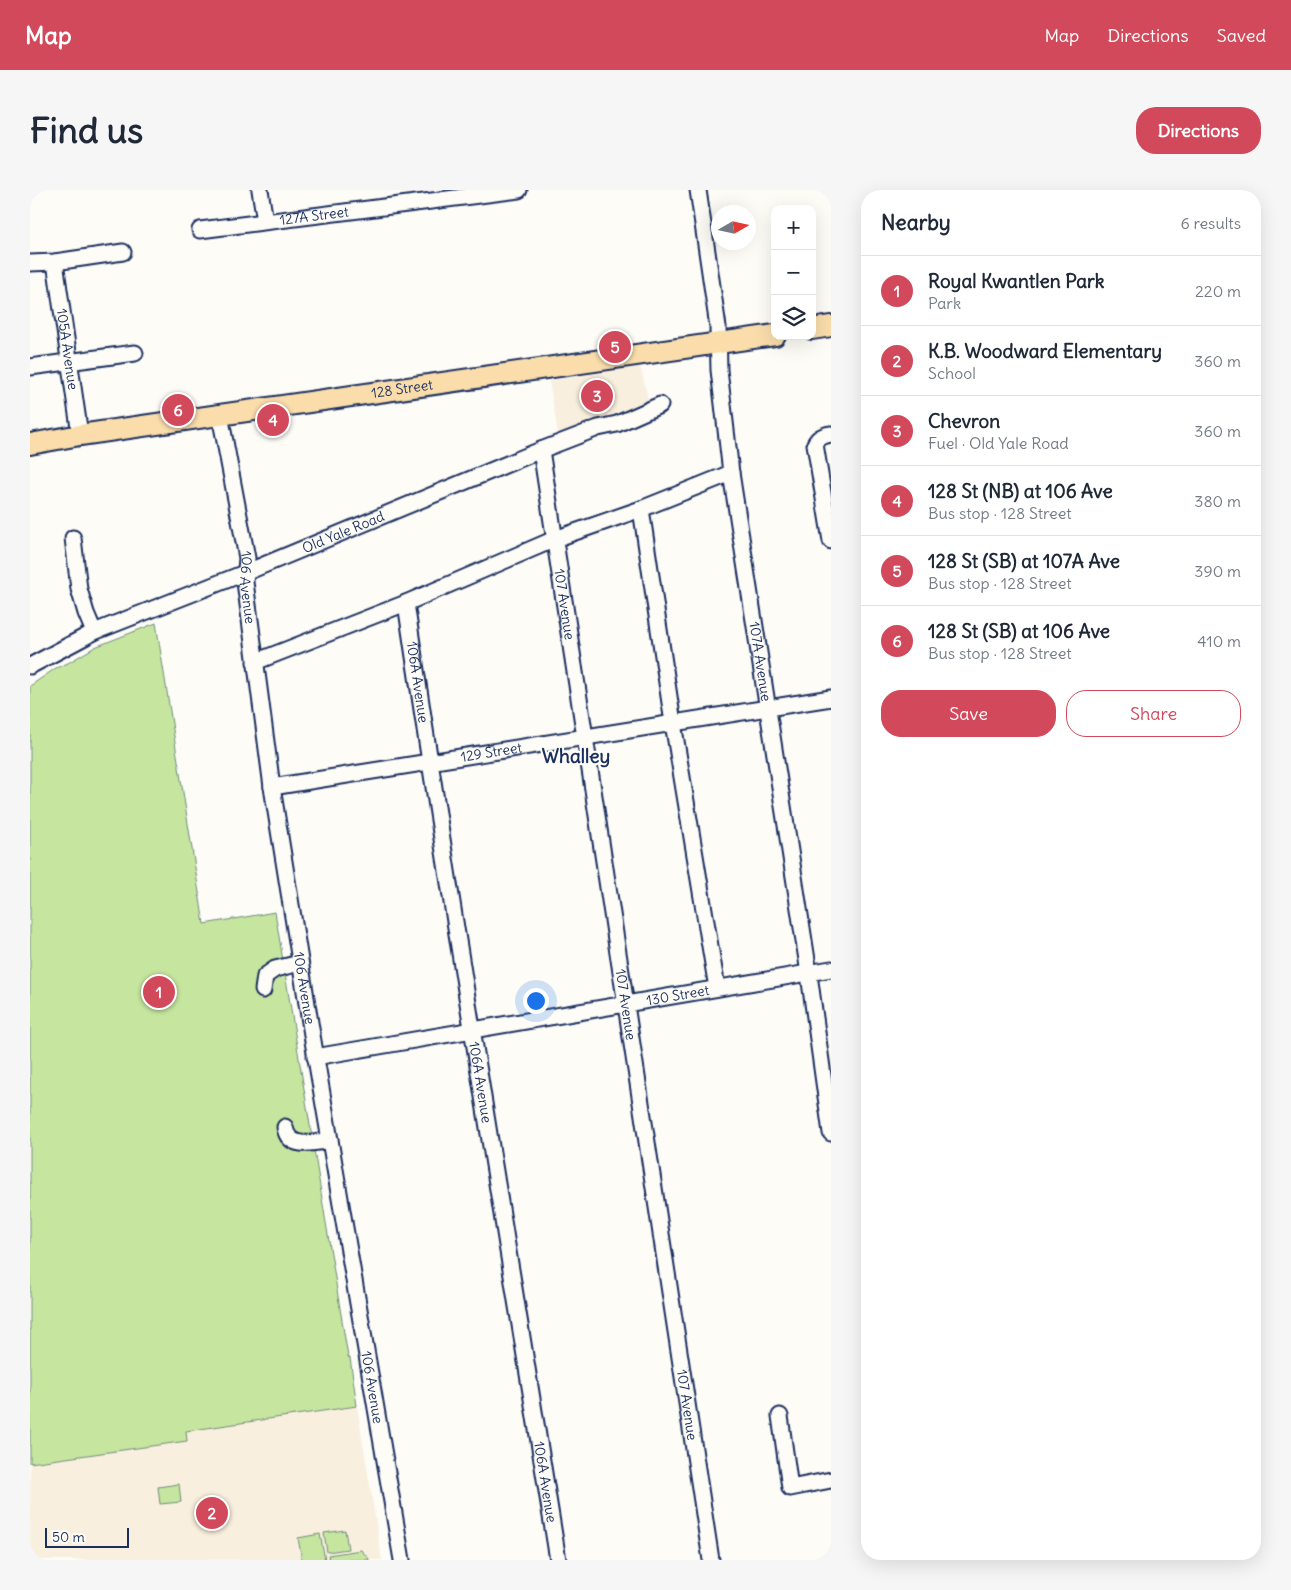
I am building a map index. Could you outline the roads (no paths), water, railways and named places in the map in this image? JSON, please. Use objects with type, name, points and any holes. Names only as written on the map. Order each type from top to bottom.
[{"type":"main road","points":[[816,328],[831,326]]},
{"type":"main road","name":"128 Street","points":[[30,444],[80,435],[771,335]]},
{"type":"street","points":[[260,190],[265,221]]},
{"type":"street","name":"127A Street","points":[[200,230],[519,190]]},
{"type":"street","name":"107A Avenue","points":[[698,190],[718,327],[719,370],[731,473],[831,1133]]},
{"type":"street","points":[[30,263],[55,262],[123,252]]},
{"type":"street","name":"105A Avenue","points":[[55,262],[80,435]]},
{"type":"street","points":[[30,367],[135,353]]},
{"type":"street","name":"Old Yale Road","points":[[30,666],[94,632],[247,572],[541,450],[598,428],[617,424],[660,405]]},
{"type":"street","name":"106 Avenue","points":[[220,415],[247,558],[245,587],[272,787],[315,1057],[402,1560]]},
{"type":"street","points":[[831,434],[821,436],[816,444],[831,541]]},
{"type":"street","name":"107 Avenue","points":[[541,450],[712,1560]]},
{"type":"street","points":[[255,662],[406,603],[555,539],[641,509],[731,473]]},
{"type":"street","points":[[641,509],[673,723],[717,988]]},
{"type":"street","points":[[73,538],[79,589],[94,632]]},
{"type":"street","name":"106A Avenue","points":[[406,603],[471,1029],[558,1560]]},
{"type":"street","name":"129 Street","points":[[272,787],[831,698]]},
{"type":"street","points":[[263,990],[265,976],[275,969],[300,963]]},
{"type":"street","name":"130 Street","points":[[315,1057],[831,969]]},
{"type":"street","points":[[284,1127],[290,1139],[300,1144],[330,1140]]},
{"type":"street","points":[[780,1416],[790,1488],[831,1480]]},
{"type":"place","name":"128 St (SB) at 107A Ave","points":[[615,347]]},
{"type":"place","name":"Chevron","points":[[597,396]]},
{"type":"place","name":"128 St (SB) at 106 Ave","points":[[178,410]]},
{"type":"place","name":"128 St (NB) at 106 Ave","points":[[273,420]]},
{"type":"place","name":"Royal Kwantlen Park","points":[[159,992]]},
{"type":"place","name":"K.B. Woodward Elementary","points":[[212,1513]]},
{"type":"district","name":"Whalley","points":[[576,756]]}]
